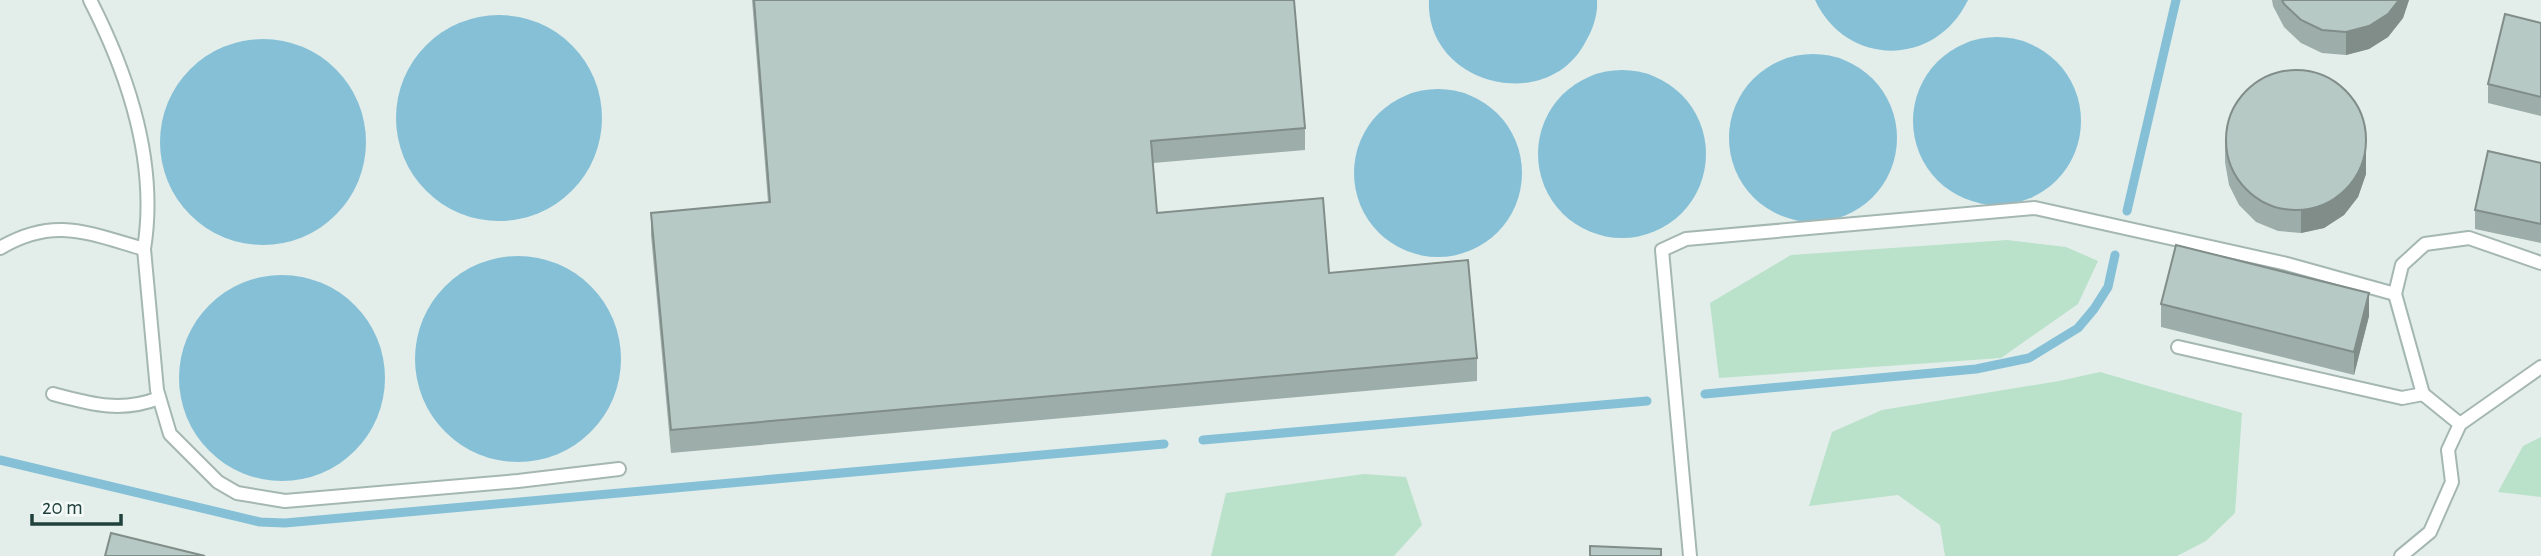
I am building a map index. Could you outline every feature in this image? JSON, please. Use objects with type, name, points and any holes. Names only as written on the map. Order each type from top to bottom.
[{"type":"lane","points":[[90,0],[113,45],[138,119],[149,220],[144,249],[159,398],[170,434],[185,452],[218,482],[237,493],[285,501],[619,469]]},
{"type":"lane","points":[[1690,556],[1662,250],[1686,239],[2035,208],[2287,264],[2395,295]]},
{"type":"lane","points":[[0,248],[24,234],[50,229],[86,233],[144,249]]},
{"type":"lane","points":[[2460,424],[2423,394],[2395,295],[2402,265],[2426,244],[2448,239],[2469,239],[2541,262]]},
{"type":"lane","points":[[2178,347],[2402,398],[2423,394]]},
{"type":"lane","points":[[2400,556],[2430,532],[2452,482],[2448,450],[2460,424],[2541,367]]},
{"type":"lane","points":[[53,394],[104,408],[127,407],[159,398]]},
{"type":"green space","points":[[2007,240],[2066,247],[2098,261],[2078,304],[2001,358],[1719,378],[1710,303],[1791,255]]},
{"type":"green space","points":[[2100,372],[2242,413],[2235,513],[2206,541],[2177,556],[1945,556],[1940,525],[1898,495],[1809,506],[1832,432],[1882,410]]},
{"type":"green space","points":[[2541,437],[2541,497],[2498,492],[2523,446]]},
{"type":"green space","points":[[1364,474],[1406,477],[1422,525],[1394,556],[1211,556],[1226,493]]},
{"type":"water","points":[[1429,0],[1597,0],[1597,6],[1595,22],[1589,36],[1568,64],[1545,78],[1519,83],[1492,80],[1467,70],[1446,53],[1433,29]]},
{"type":"water","points":[[1815,0],[1968,0],[1954,22],[1935,38],[1914,47],[1892,51],[1869,48],[1848,38],[1829,22]]},
{"type":"water","points":[[499,15],[538,23],[572,45],[594,79],[602,118],[594,157],[572,191],[538,213],[499,221],[460,213],[426,191],[404,157],[396,118],[404,79],[426,45],[460,23]]},
{"type":"water","points":[[1997,37],[2029,44],[2056,62],[2074,89],[2081,121],[2074,153],[2056,180],[2029,198],[1997,205],[1965,198],[1938,180],[1920,153],[1913,121],[1920,89],[1938,62],[1965,44]]},
{"type":"water","points":[[263,39],[302,47],[336,69],[358,103],[366,142],[358,181],[336,215],[302,237],[263,245],[224,237],[190,215],[168,181],[160,142],[168,103],[190,69],[224,47]]},
{"type":"water","points":[[1813,54],[1845,61],[1872,79],[1890,106],[1897,138],[1890,170],[1872,197],[1845,215],[1813,222],[1781,215],[1754,197],[1736,170],[1729,138],[1736,106],[1754,79],[1781,61]]},
{"type":"water","points":[[1622,70],[1654,77],[1681,95],[1699,122],[1706,154],[1699,186],[1681,213],[1654,231],[1622,238],[1590,231],[1563,213],[1545,186],[1538,154],[1545,122],[1563,95],[1590,77]]},
{"type":"water","points":[[1438,89],[1470,96],[1497,114],[1515,141],[1522,173],[1515,205],[1497,232],[1470,250],[1438,257],[1406,250],[1379,232],[1361,205],[1354,173],[1361,141],[1379,114],[1406,96]]},
{"type":"water","points":[[518,256],[557,264],[591,286],[613,320],[621,359],[613,398],[591,432],[557,454],[518,462],[479,454],[445,432],[423,398],[415,359],[423,320],[445,286],[479,264]]},
{"type":"water","points":[[282,275],[321,283],[355,305],[377,339],[385,378],[377,417],[355,451],[321,473],[282,481],[243,473],[209,451],[187,417],[179,378],[187,339],[209,305],[243,283]]},
{"type":"building","points":[[754,0],[1294,0],[1305,128],[1151,141],[1157,213],[1323,198],[1329,273],[1468,260],[1477,358],[671,430],[651,213],[770,202]]},
{"type":"building","points":[[2282,0],[2399,0],[2388,14],[2369,26],[2346,32],[2322,30],[2301,20]]},
{"type":"building","points":[[2505,14],[2541,23],[2541,97],[2488,84]]},
{"type":"building","points":[[2296,70],[2323,75],[2346,90],[2361,113],[2366,140],[2361,167],[2346,190],[2323,205],[2296,210],[2269,205],[2246,190],[2231,167],[2226,140],[2231,113],[2246,90],[2269,75]]},
{"type":"building","points":[[2488,151],[2541,163],[2541,224],[2475,210]]},
{"type":"building","points":[[2176,245],[2369,293],[2354,352],[2161,304]]},
{"type":"building","points":[[111,533],[205,556],[105,556]]},
{"type":"building","points":[[1590,546],[1661,549],[1661,556],[1590,556]]},
{"type":"waterway","points":[[2127,211],[2176,0]]},
{"type":"waterway","points":[[1705,394],[1976,369],[2029,358],[2078,328],[2094,309],[2108,287],[2115,255]]},
{"type":"waterway","points":[[1203,440],[1647,401]]},
{"type":"waterway","points":[[0,460],[260,522],[285,523],[1164,444]]}]
